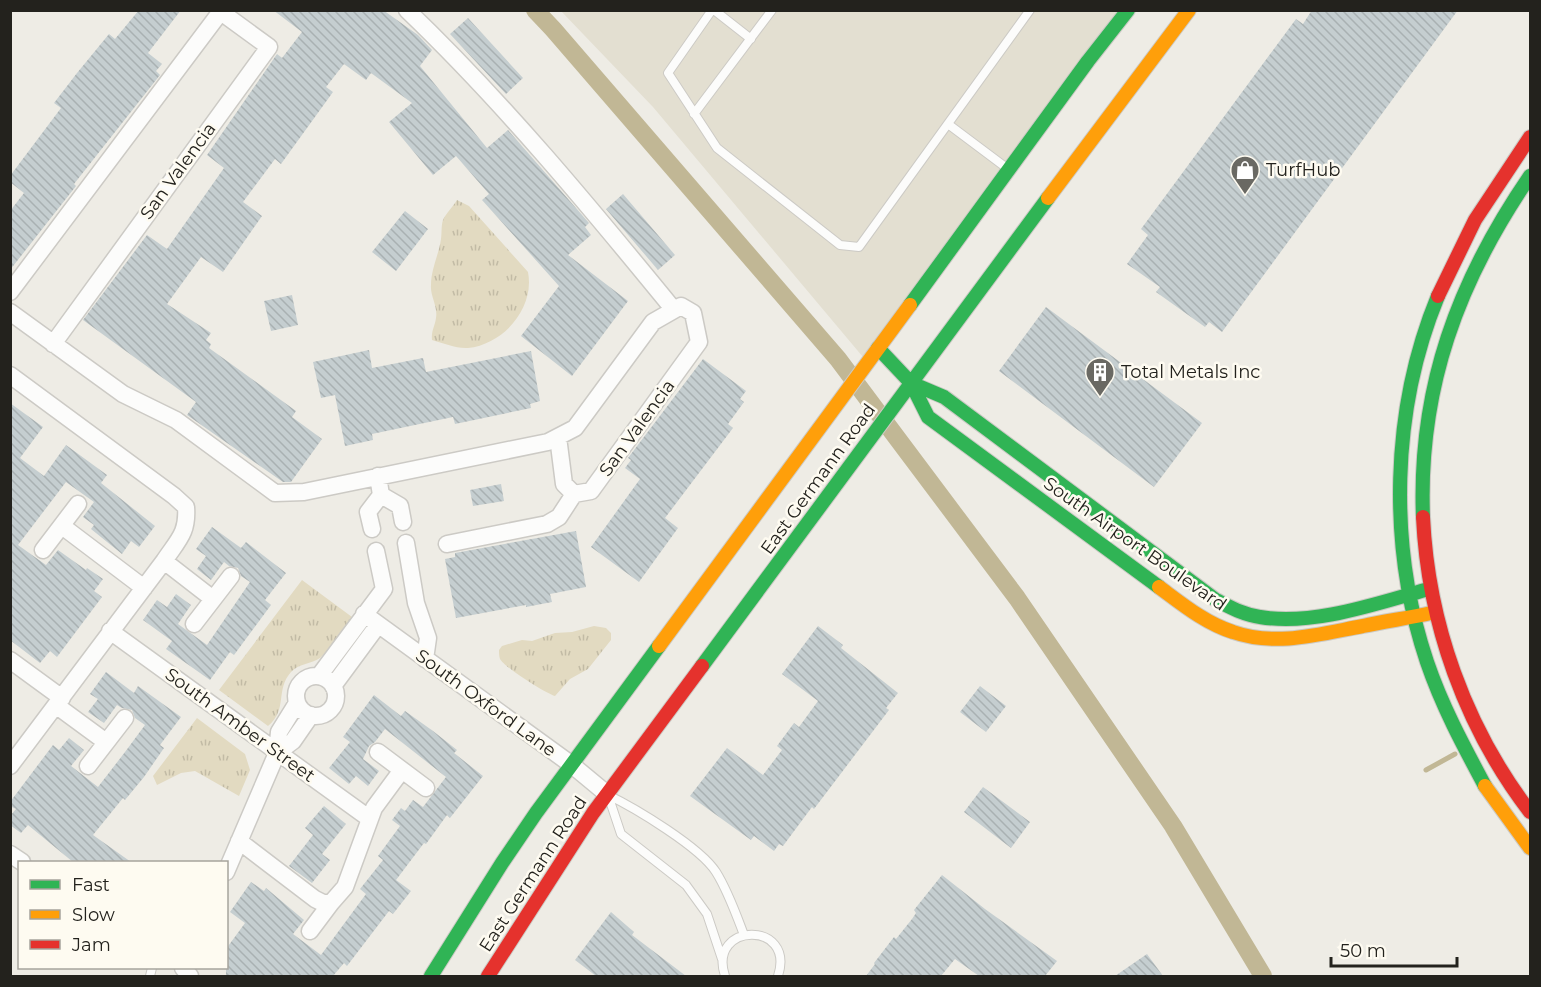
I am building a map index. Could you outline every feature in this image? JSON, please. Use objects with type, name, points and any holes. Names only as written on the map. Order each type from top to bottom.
[{"type":"street","name":"San Valencia","points":[[407,10],[447,48],[572,184],[674,310],[681,306],[693,313],[699,342],[591,491],[574,494]]},
{"type":"street","name":"East Germann Road","points":[[431,976],[502,863],[572,765],[1088,61],[1128,10]]},
{"type":"street","name":"East Germann Road","points":[[488,976],[607,794],[1189,10]]},
{"type":"street","name":"San Valencia","points":[[10,292],[221,11],[269,47],[53,344]]},
{"type":"street","points":[[1530,137],[1467,231],[1431,311],[1418,355],[1402,438],[1400,475],[1403,548],[1412,606],[1431,674],[1463,748],[1497,804],[1530,848]]},
{"type":"street","points":[[1512,163],[1530,176],[1484,249],[1463,293],[1448,335],[1433,389],[1426,430],[1423,497],[1425,547],[1433,601],[1444,645],[1476,726],[1498,765],[1530,812]]},
{"type":"street","points":[[10,312],[123,394],[176,420],[274,494],[304,492],[548,442],[575,428],[653,322],[674,310]]},
{"type":"street","name":"South Airport Boulevard","points":[[878,348],[911,383],[928,417],[1211,623],[1234,633],[1281,640],[1311,637],[1433,601]]},
{"type":"street","points":[[10,375],[174,496],[186,507],[187,521],[185,529],[164,561],[10,766]]},
{"type":"street","name":"South Airport Boulevard","points":[[911,383],[944,397],[1216,600],[1238,611],[1261,618],[1316,616],[1412,606],[1433,601]]},
{"type":"street","points":[[447,544],[547,524],[559,517],[574,494],[564,484],[558,437]]},
{"type":"street","points":[[372,529],[368,512],[381,495],[378,476]]},
{"type":"street","points":[[381,495],[400,506],[403,522]]},
{"type":"street","points":[[43,550],[78,504]]},
{"type":"street","points":[[62,526],[144,588]]},
{"type":"street","points":[[406,543],[416,603],[428,638],[425,659]]},
{"type":"street","points":[[319,676],[384,589],[376,551]]},
{"type":"street","points":[[164,561],[213,598]]},
{"type":"street","points":[[1151,581],[1166,562]]},
{"type":"street","points":[[382,578],[411,573]]},
{"type":"street","points":[[194,624],[231,576]]},
{"type":"street","name":"South Oxford Lane","points":[[364,614],[572,765],[607,794]]},
{"type":"street","points":[[333,686],[378,625]]},
{"type":"street","name":"South Amber Street","points":[[110,631],[370,819]]},
{"type":"street","points":[[10,660],[106,742]]},
{"type":"street","points":[[319,676],[333,686],[336,692],[334,705],[324,714],[305,713],[297,703],[296,696],[300,684],[306,679],[319,676]]},
{"type":"street","points":[[228,867],[277,753],[279,732],[297,703]]},
{"type":"street","points":[[277,753],[293,741],[311,715]]},
{"type":"street","points":[[88,766],[125,718]]},
{"type":"street","points":[[378,752],[426,788]]},
{"type":"street","points":[[310,931],[345,887],[374,808],[402,770]]},
{"type":"street","points":[[239,841],[315,899],[323,903],[331,903]]},
{"type":"lane","points":[[752,39],[713,10],[668,73],[717,148],[840,245],[859,247],[1030,10]]},
{"type":"lane","points":[[694,114],[772,10]]},
{"type":"lane","points":[[948,124],[1009,169]]},
{"type":"lane","points":[[607,794],[634,807],[695,852],[715,870],[744,935]]},
{"type":"lane","points":[[607,794],[621,834],[686,885],[707,914],[722,959],[725,976]]},
{"type":"lane","points":[[722,959],[730,944],[744,935],[763,936],[771,941],[781,958],[778,976]]},
{"type":"shaded area","points":[[561,11],[1130,11],[868,363],[653,107]]},
{"type":"green space","points":[[457,200],[469,206],[528,272],[529,285],[522,311],[505,332],[494,340],[468,348],[455,347],[432,340],[436,314],[431,289],[432,273],[440,245],[443,220]]},
{"type":"green space","points":[[302,580],[352,617],[324,655],[291,672],[283,686],[278,713],[268,726],[219,690]]},
{"type":"green space","points":[[594,626],[606,628],[611,633],[611,640],[588,669],[570,679],[555,696],[525,679],[500,659],[499,650],[502,646]]},
{"type":"green space","points":[[197,718],[245,754],[250,770],[239,796],[195,771],[181,773],[157,785],[153,776]]},
{"type":"building","points":[[139,10],[181,10],[148,53],[162,64],[156,71],[160,75],[10,270],[10,211],[24,193],[10,182],[10,176],[61,108],[54,103],[77,73],[109,34],[115,39]]},
{"type":"building","points":[[273,10],[383,10],[418,35],[432,50],[420,66],[487,148],[508,130],[589,223],[585,227],[591,235],[568,255],[628,301],[572,376],[521,336],[559,286],[482,200],[489,194],[456,156],[433,175],[389,122],[412,103],[371,73],[366,80],[344,64],[326,87],[333,92],[281,164],[275,159],[243,202],[262,216],[223,272],[201,257],[167,304],[211,333],[206,340],[211,344],[209,348],[296,411],[292,417],[322,439],[291,482],[283,482],[187,415],[196,402],[83,320],[147,235],[167,249],[224,168],[207,155],[277,54],[282,58],[302,32]]},
{"type":"building","points":[[1312,10],[1458,10],[1222,332],[1209,322],[1205,327],[1156,292],[1160,287],[1127,264],[1148,235],[1141,229],[1296,19],[1303,24]]},
{"type":"building","points":[[468,18],[523,78],[506,94],[450,34]]},
{"type":"building","points":[[623,194],[675,255],[658,270],[606,209]]},
{"type":"building","points":[[405,211],[428,229],[396,271],[372,252]]},
{"type":"building","points":[[292,295],[298,325],[271,331],[264,301]]},
{"type":"building","name":"Total Metals Inc","points":[[1046,307],[1202,423],[1154,487],[999,371]]},
{"type":"building","points":[[369,350],[372,368],[423,358],[426,372],[531,351],[540,401],[530,404],[531,408],[455,424],[453,417],[372,434],[373,440],[345,446],[335,395],[321,398],[313,362]]},
{"type":"building","points":[[703,359],[746,391],[740,399],[744,402],[728,424],[733,428],[665,518],[678,528],[639,582],[591,547],[640,479],[625,468],[631,460],[628,458]]},
{"type":"building","points":[[10,403],[43,427],[20,458],[44,476],[66,445],[107,475],[101,483],[155,526],[139,547],[131,541],[122,554],[91,529],[94,525],[83,517],[94,502],[66,482],[18,545],[46,565],[58,550],[103,579],[94,591],[102,597],[57,657],[50,651],[40,663],[10,640]]},
{"type":"building","points":[[501,484],[504,501],[473,506],[470,490]]},
{"type":"building","points":[[212,527],[241,548],[246,542],[286,573],[265,600],[271,605],[234,655],[230,652],[210,680],[166,649],[172,641],[143,620],[157,600],[167,607],[176,594],[191,605],[178,624],[207,645],[250,582],[241,576],[238,568],[224,562],[211,580],[197,569],[206,556],[196,549]]},
{"type":"building","points":[[576,531],[586,587],[550,594],[552,602],[456,618],[445,559],[455,557],[455,553]]},
{"type":"building","points":[[818,626],[843,645],[841,648],[898,693],[886,708],[889,710],[814,809],[812,807],[783,846],[779,844],[774,851],[754,836],[751,840],[690,796],[727,748],[763,775],[782,750],[777,746],[794,723],[799,727],[818,701],[782,674]]},
{"type":"building","points":[[106,672],[134,693],[138,686],[181,717],[160,745],[164,748],[144,777],[125,800],[123,798],[93,835],[130,861],[72,861],[28,825],[21,833],[10,825],[10,816],[16,809],[10,806],[10,802],[53,745],[59,750],[69,738],[84,750],[71,766],[98,787],[145,725],[135,718],[132,710],[117,705],[104,723],[88,712],[98,699],[90,694]]},
{"type":"building","points":[[980,686],[1006,706],[986,732],[960,712]]},
{"type":"building","points":[[374,695],[401,716],[405,711],[433,731],[457,750],[454,753],[483,776],[450,818],[447,815],[396,880],[411,891],[393,914],[389,911],[347,966],[344,963],[333,976],[226,976],[228,946],[245,923],[230,912],[251,882],[264,891],[266,888],[304,920],[293,934],[321,955],[366,894],[360,889],[383,860],[378,856],[400,826],[392,820],[401,808],[405,811],[413,800],[423,807],[446,777],[385,729],[369,746],[363,759],[379,771],[368,786],[356,776],[349,784],[329,768],[350,742],[343,737]]},
{"type":"building","points":[[983,787],[1030,822],[1011,848],[964,812]]},
{"type":"building","points":[[324,806],[346,824],[322,854],[330,860],[312,883],[289,866],[313,835],[305,828]]},
{"type":"building","points":[[942,875],[1057,961],[1045,976],[979,976],[955,959],[941,976],[866,976],[894,937],[896,939],[912,919],[916,913],[914,910]]},
{"type":"building","points":[[611,912],[634,932],[632,935],[686,976],[596,976],[575,960]]},
{"type":"building","points":[[1147,954],[1163,976],[1115,976]]},
{"type":"waterway","points":[[535,10],[838,359],[1017,598],[1173,826],[1263,976]]},
{"type":"waterway","points":[[1426,770],[1455,754]]},
{"type":"traffic: fast","points":[[910,305],[1088,61],[1128,10]]},
{"type":"traffic: fast","points":[[1423,517],[1423,470],[1427,424],[1448,338],[1463,296],[1482,255],[1530,176]]},
{"type":"traffic: fast","points":[[702,666],[1048,198]]},
{"type":"traffic: fast","points":[[1438,296],[1422,340],[1411,385],[1400,478],[1401,525],[1414,618],[1427,662],[1446,710],[1485,786]]},
{"type":"traffic: fast","points":[[878,348],[911,383],[928,417],[1159,587]]},
{"type":"traffic: fast","points":[[911,383],[944,397],[1216,600],[1243,613],[1280,619],[1301,619],[1365,607],[1425,590]]},
{"type":"traffic: fast","points":[[431,976],[536,813],[659,646]]},
{"type":"traffic: slow","points":[[1048,198],[1189,10]]},
{"type":"traffic: slow","points":[[659,646],[910,305]]},
{"type":"traffic: slow","points":[[1159,587],[1213,624],[1233,632],[1265,639],[1298,638],[1431,613]]},
{"type":"traffic: slow","points":[[1485,786],[1530,848]]},
{"type":"traffic: jam","points":[[1438,296],[1475,220],[1530,137]]},
{"type":"traffic: jam","points":[[1423,517],[1426,557],[1433,596],[1454,672],[1487,745],[1530,812]]},
{"type":"traffic: jam","points":[[488,976],[593,813],[702,666]]},
{"type":"place","name":"TurfHub","points":[[1245,196]]},
{"type":"place","name":"Total Metals Inc","points":[[1100,398]]}]
